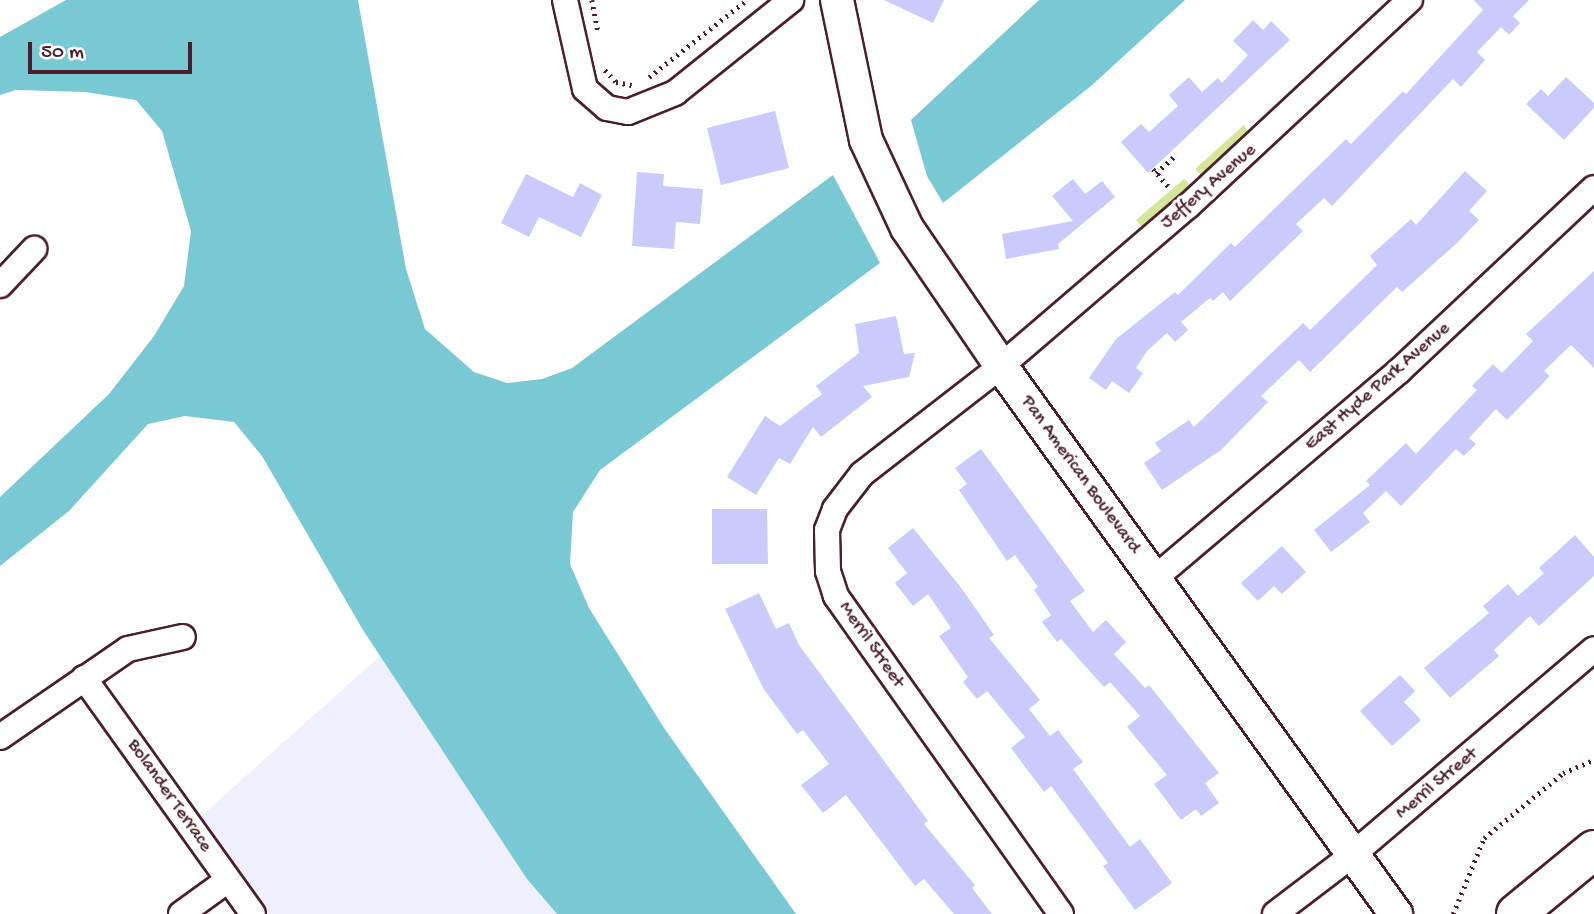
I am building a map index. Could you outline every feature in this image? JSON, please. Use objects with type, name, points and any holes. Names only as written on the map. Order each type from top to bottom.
[{"type":"main road","points":[[1516,914],[1594,850]]},
{"type":"street","points":[[565,0],[582,83],[607,108],[628,112],[675,93],[791,0]]},
{"type":"street","name":"Pan American Boulevard","points":[[837,0],[856,98],[876,169],[907,228],[1001,366],[1351,856],[1396,914]]},
{"type":"street","name":"Jeffery Avenue","points":[[1001,366],[1236,163],[1410,0]]},
{"type":"street","name":"East Hyde Park Avenue","points":[[1155,578],[1399,371],[1594,188]]},
{"type":"street","points":[[0,285],[34,249]]},
{"type":"street","name":"Merril Street","points":[[1001,366],[847,490],[827,530],[825,550],[836,596],[1061,914]]},
{"type":"street","points":[[0,737],[84,678],[143,642],[183,637]]},
{"type":"street","name":"Merril Street","points":[[1275,914],[1351,856],[1594,649]]},
{"type":"street","name":"Bolander Terrace","points":[[84,678],[253,914]]},
{"type":"street","points":[[181,914],[228,880]]},
{"type":"path","points":[[592,0],[599,38]]},
{"type":"path","points":[[645,81],[747,0]]},
{"type":"path","points":[[603,63],[617,82],[639,85]]},
{"type":"path","points":[[1170,188],[1154,171],[1177,154]]},
{"type":"path","points":[[1452,914],[1485,838],[1563,773],[1594,760]]},
{"type":"shaded area","points":[[381,655],[527,879],[557,914],[267,914],[199,818]]},
{"type":"green space","points":[[1244,125],[1250,135],[1203,177],[1195,169]]},
{"type":"green space","points":[[1184,179],[1192,187],[1144,228],[1140,225],[1136,220]]},
{"type":"water","points":[[66,0],[358,0],[406,269],[425,329],[474,372],[507,383],[542,379],[572,368],[833,175],[880,263],[600,470],[573,512],[570,564],[589,608],[664,728],[796,914],[557,914],[527,879],[363,630],[262,456],[234,422],[185,416],[148,424],[69,511],[0,566],[0,497],[109,394],[154,336],[184,286],[191,231],[162,131],[136,100],[85,92],[16,90],[0,95],[0,37]]},
{"type":"water","points":[[1039,0],[1185,0],[1091,86],[943,203],[927,176],[911,120]]},
{"type":"building","points":[[884,0],[944,0],[933,23]]},
{"type":"building","points":[[1474,0],[1529,0],[1513,16],[1520,23],[1509,35],[1501,27],[1477,52],[1485,60],[1461,87],[1453,79],[1332,206],[1324,198],[1296,224],[1303,231],[1230,301],[1223,292],[1213,301],[1210,298],[1181,322],[1188,330],[1175,342],[1167,333],[1147,351],[1136,368],[1143,373],[1129,393],[1112,381],[1106,390],[1089,378],[1116,339],[1175,292],[1178,295],[1231,243],[1235,247],[1346,139],[1351,144],[1403,91],[1406,94],[1483,10]]},
{"type":"building","points":[[1253,20],[1263,30],[1271,21],[1290,40],[1148,173],[1121,142],[1141,124],[1149,132],[1178,106],[1169,95],[1189,77],[1202,92],[1218,78],[1222,83],[1248,55],[1233,41]]},
{"type":"building","points":[[1566,77],[1594,103],[1594,108],[1564,140],[1526,104],[1541,89],[1548,96]]},
{"type":"building","points":[[775,111],[789,168],[721,185],[707,128]]},
{"type":"building","points":[[1465,171],[1487,191],[1469,211],[1479,220],[1402,292],[1397,287],[1310,372],[1299,360],[1261,396],[1268,402],[1221,450],[1162,490],[1144,463],[1161,451],[1155,443],[1189,420],[1194,427],[1303,323],[1310,330],[1377,265],[1370,256],[1411,219],[1416,225]]},
{"type":"building","points":[[637,172],[664,174],[663,186],[703,189],[700,224],[676,222],[674,249],[632,246]]},
{"type":"building","points":[[526,174],[573,197],[580,183],[602,195],[581,237],[539,217],[529,237],[501,223]]},
{"type":"building","points":[[1073,179],[1085,194],[1102,181],[1115,197],[1058,244],[1059,249],[1006,259],[1002,234],[1073,221],[1052,196]]},
{"type":"building","points":[[1594,271],[1594,368],[1571,345],[1544,371],[1550,376],[1507,420],[1496,409],[1469,438],[1476,444],[1464,456],[1456,449],[1401,506],[1386,491],[1363,513],[1370,522],[1331,552],[1314,530],[1370,485],[1366,481],[1406,443],[1416,454],[1477,390],[1472,386],[1493,364],[1502,373],[1533,341],[1526,334]]},
{"type":"building","points":[[896,316],[904,354],[915,353],[909,377],[863,386],[872,397],[821,437],[813,427],[790,464],[779,458],[756,495],[727,477],[765,416],[780,426],[822,394],[816,386],[859,353],[855,324]]},
{"type":"building","points":[[981,449],[1085,591],[1070,601],[1093,632],[1106,620],[1126,642],[1114,654],[1145,688],[1149,685],[1219,773],[1205,783],[1219,803],[1201,816],[1196,809],[1181,820],[1154,784],[1167,775],[1127,727],[1140,716],[1110,682],[1104,687],[1061,639],[1057,642],[1042,622],[1051,615],[1034,590],[1038,587],[1015,555],[1007,561],[959,490],[967,484],[955,468]]},
{"type":"building","points":[[712,509],[767,509],[768,564],[712,564]]},
{"type":"building","points":[[913,528],[962,589],[994,635],[989,638],[1040,700],[1029,709],[1050,736],[1058,730],[1083,762],[1073,769],[1130,847],[1140,839],[1172,883],[1135,910],[1103,866],[1108,863],[1051,786],[1044,792],[1011,748],[1025,737],[987,691],[977,699],[963,682],[968,677],[939,636],[951,628],[928,594],[913,606],[895,583],[907,573],[888,548]]},
{"type":"building","points":[[1575,535],[1594,557],[1594,576],[1539,626],[1530,616],[1494,650],[1499,656],[1450,698],[1424,668],[1489,613],[1483,606],[1508,584],[1518,596],[1544,573],[1539,568]]},
{"type":"building","points":[[1282,546],[1306,572],[1282,594],[1274,586],[1258,601],[1241,583]]},
{"type":"building","points":[[759,593],[776,629],[789,623],[799,645],[928,821],[924,824],[975,885],[972,888],[992,914],[954,914],[924,879],[915,886],[846,795],[823,813],[801,785],[829,764],[803,730],[797,734],[763,688],[725,609]]},
{"type":"building","points":[[1400,675],[1415,691],[1404,702],[1421,720],[1392,746],[1360,711]]}]
